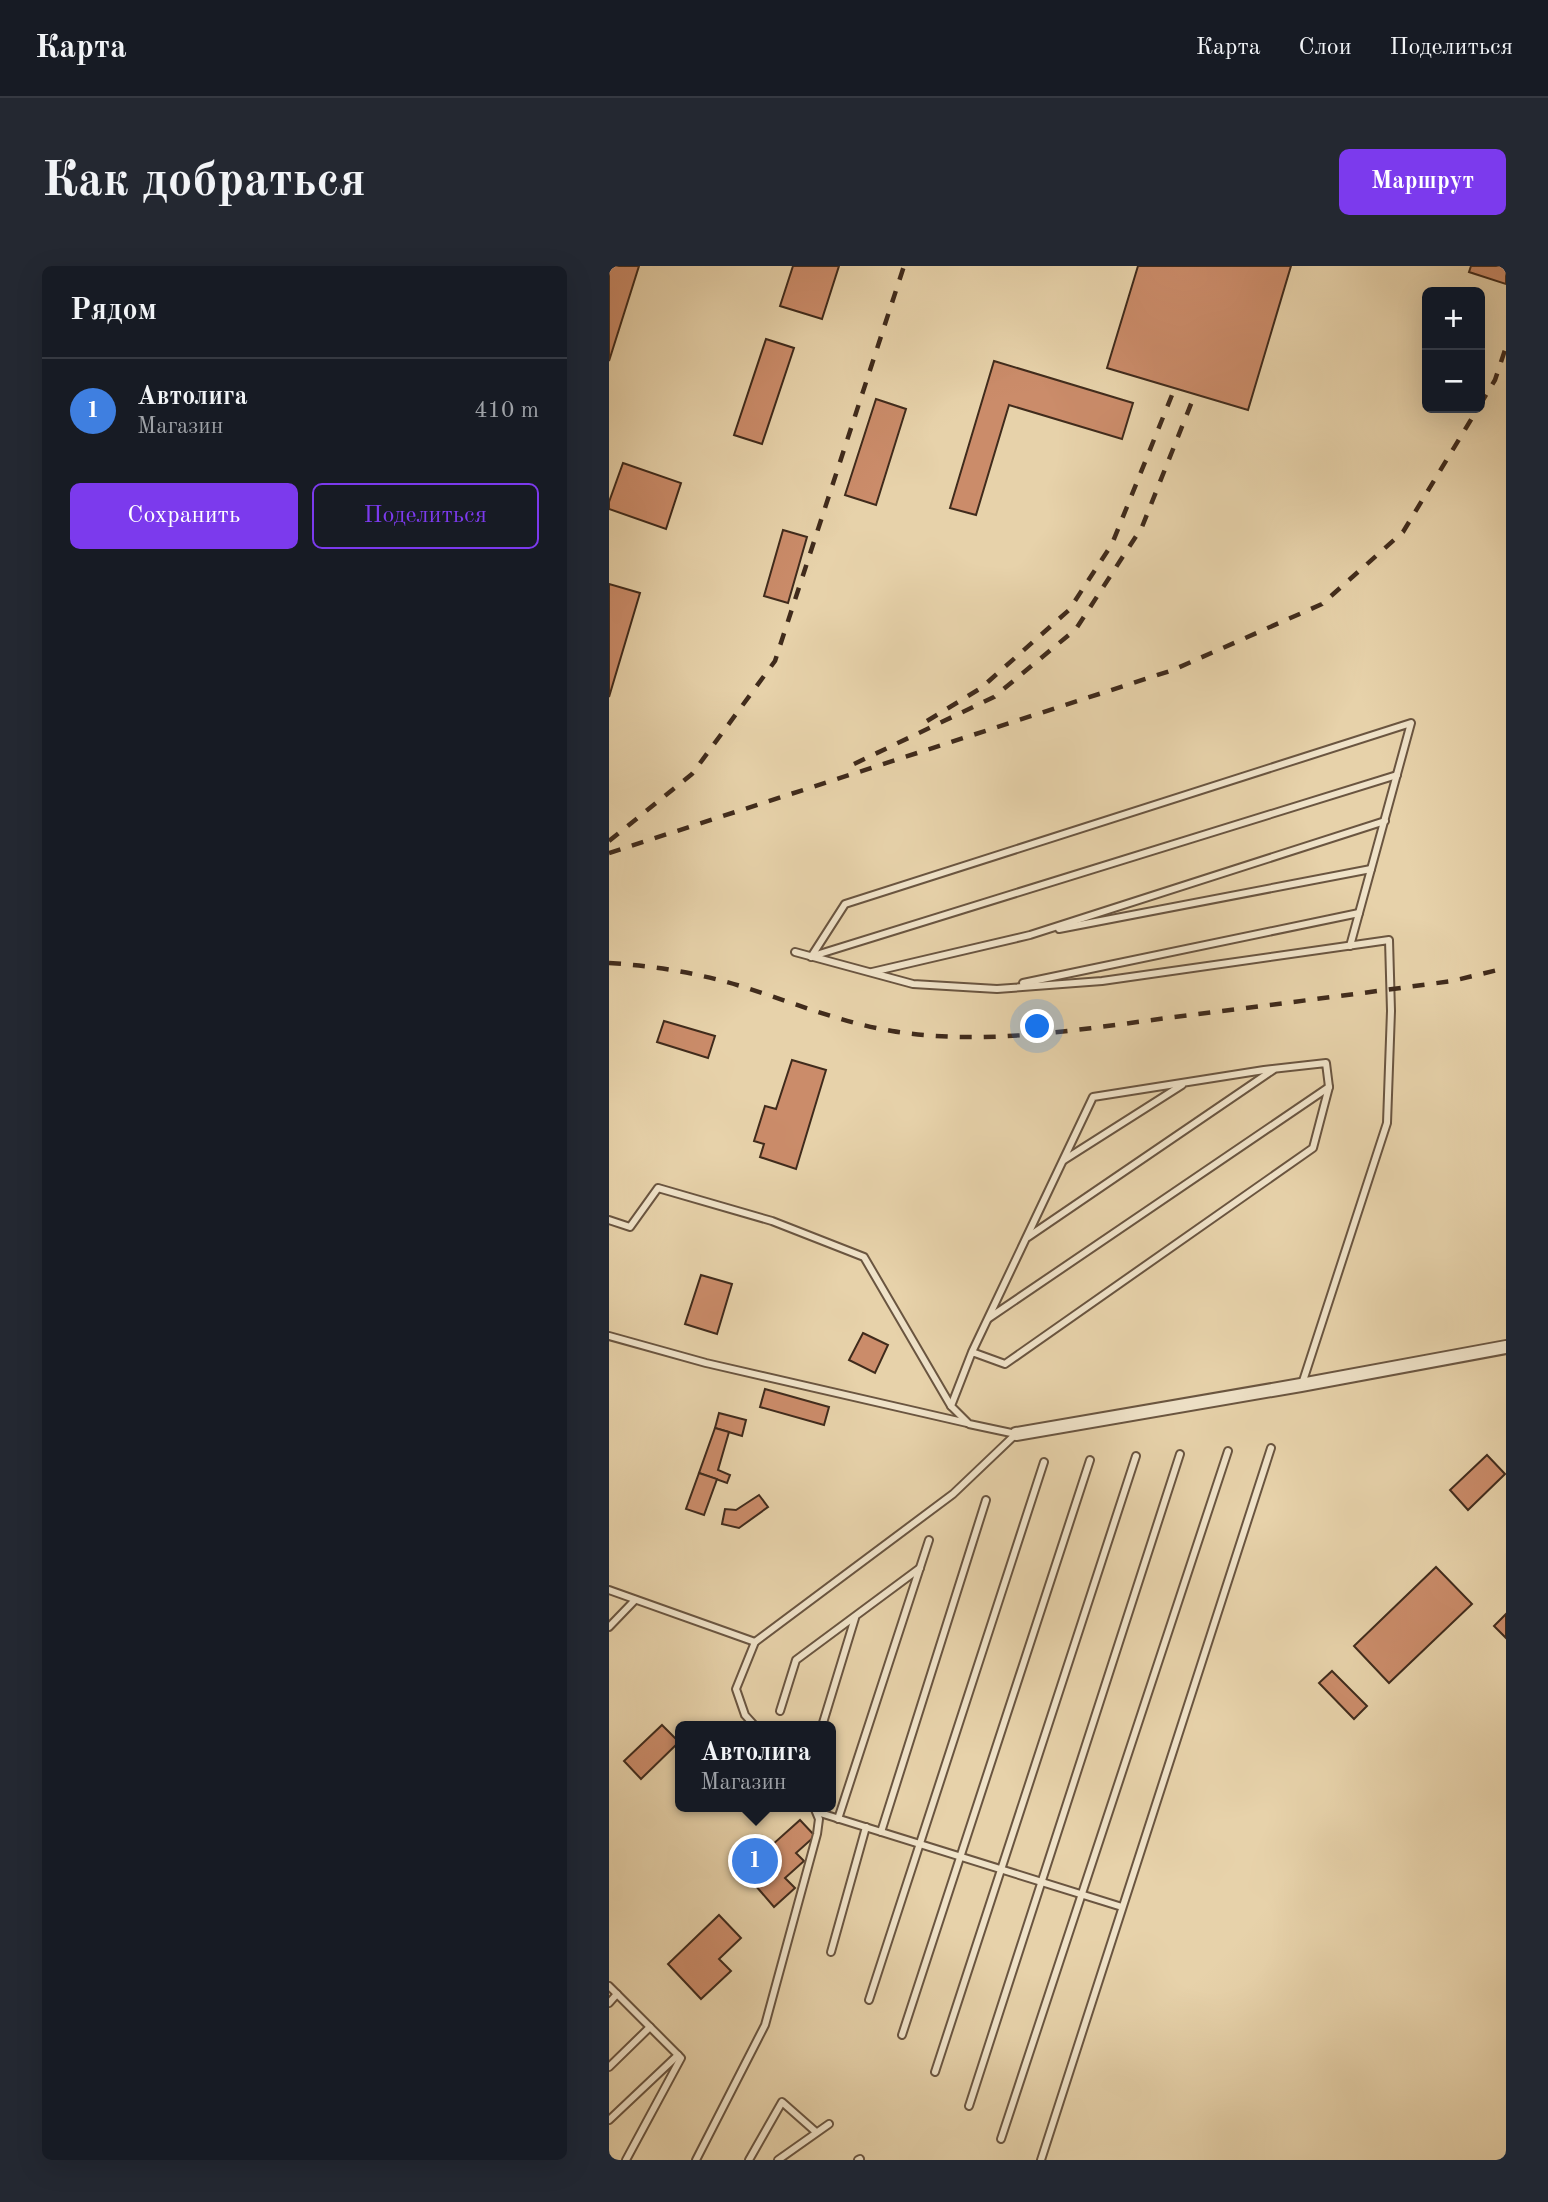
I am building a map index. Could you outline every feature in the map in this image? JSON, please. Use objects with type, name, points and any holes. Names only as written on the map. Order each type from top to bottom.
[{"type":"street","points":[[1016,1434],[1506,1348]]},
{"type":"lane","points":[[811,957],[845,904],[1412,723],[1350,946]]},
{"type":"lane","points":[[811,957],[1397,775]]},
{"type":"lane","points":[[1030,935],[1385,821]]},
{"type":"lane","points":[[870,973],[1030,935],[1371,869]]},
{"type":"lane","points":[[997,989],[1359,913]]},
{"type":"lane","points":[[795,953],[913,984],[997,989],[1102,981],[1389,940],[1391,1011],[1387,1123],[1301,1385]]},
{"type":"lane","points":[[951,1406],[972,1352],[1093,1097],[1326,1063],[1329,1087],[1313,1148],[1005,1364],[972,1352]]},
{"type":"lane","points":[[1026,1238],[1275,1069]]},
{"type":"lane","points":[[1062,1161],[1186,1082]]},
{"type":"lane","points":[[988,1319],[1329,1087]]},
{"type":"lane","points":[[609,1220],[631,1227],[658,1188],[772,1221],[864,1257],[951,1406],[969,1424]]},
{"type":"lane","points":[[609,1336],[706,1363],[1016,1434]]},
{"type":"lane","points":[[750,1721],[745,1715],[736,1689],[755,1642],[953,1494],[1016,1434]]},
{"type":"lane","points":[[1041,2160],[1271,1448]]},
{"type":"lane","points":[[1001,2139],[1227,1451]]},
{"type":"lane","points":[[969,2106],[1180,1454]]},
{"type":"lane","points":[[935,2072],[1136,1457]]},
{"type":"lane","points":[[902,2035],[1090,1460]]},
{"type":"lane","points":[[869,2000],[1044,1462]]},
{"type":"lane","points":[[881,1832],[986,1500]]},
{"type":"lane","points":[[838,1819],[929,1540]]},
{"type":"lane","points":[[780,1711],[796,1660],[921,1568]]},
{"type":"lane","points":[[609,1590],[755,1642]]},
{"type":"lane","points":[[609,1627],[635,1600]]},
{"type":"lane","points":[[824,1721],[856,1616]]},
{"type":"lane","points":[[696,2160],[765,2025],[817,1834],[819,1819],[816,1812]]},
{"type":"lane","points":[[822,1812],[1122,1907]]},
{"type":"lane","points":[[831,1952],[866,1827]]},
{"type":"lane","points":[[609,1986],[681,2058],[627,2160]]},
{"type":"lane","points":[[609,2003],[617,1994]]},
{"type":"lane","points":[[609,2067],[650,2027]]},
{"type":"lane","points":[[609,2120],[678,2054]]},
{"type":"lane","points":[[749,2160],[782,2102],[816,2133]]},
{"type":"lane","points":[[778,2160],[829,2124]]},
{"type":"building","points":[[609,266],[639,266],[609,361]]},
{"type":"building","points":[[793,266],[839,266],[822,319],[780,306]]},
{"type":"building","points":[[1138,266],[1291,266],[1248,410],[1107,368]]},
{"type":"building","points":[[1471,266],[1506,266],[1506,284],[1469,272]]},
{"type":"building","points":[[766,339],[794,348],[762,444],[734,435]]},
{"type":"building","points":[[994,361],[1133,403],[1122,439],[1009,405],[976,515],[950,508]]},
{"type":"building","points":[[876,399],[906,409],[876,505],[845,495]]},
{"type":"building","points":[[623,463],[681,483],[666,529],[609,509]]},
{"type":"building","points":[[783,530],[807,537],[788,603],[764,596]]},
{"type":"building","points":[[609,584],[640,593],[609,697]]},
{"type":"building","points":[[664,1021],[715,1036],[708,1058],[657,1042]]},
{"type":"building","points":[[792,1060],[826,1070],[796,1169],[760,1157],[764,1144],[754,1141],[765,1106],[776,1109]]},
{"type":"building","points":[[701,1275],[732,1284],[717,1334],[685,1324]]},
{"type":"building","points":[[863,1333],[888,1345],[875,1373],[849,1360]]},
{"type":"building","points":[[765,1389],[829,1407],[824,1425],[760,1407]]},
{"type":"building","points":[[719,1413],[746,1420],[742,1436],[715,1428]]},
{"type":"building","points":[[715,1428],[729,1432],[718,1470],[730,1475],[727,1483],[699,1473]]},
{"type":"building","points":[[1487,1455],[1505,1474],[1468,1510],[1450,1490]]},
{"type":"building","points":[[699,1473],[717,1479],[704,1515],[686,1509]]},
{"type":"building","points":[[759,1495],[768,1507],[739,1528],[722,1524],[725,1509],[736,1510]]},
{"type":"building","points":[[1436,1567],[1472,1604],[1389,1683],[1354,1646]]},
{"type":"building","points":[[1506,1614],[1506,1638],[1494,1626]]},
{"type":"building","points":[[1332,1671],[1367,1706],[1354,1719],[1319,1683]]},
{"type":"building","points":[[662,1725],[675,1738],[675,1746],[641,1779],[624,1761]]},
{"type":"building","points":[[800,1820],[815,1836],[796,1853],[804,1861],[785,1878],[795,1888],[774,1907],[743,1871]]},
{"type":"building","points":[[719,1915],[741,1938],[719,1959],[731,1971],[701,1999],[668,1964]]},
{"type":"railway","points":[[609,841],[692,774],[775,661],[904,266]]},
{"type":"railway","points":[[1485,397],[1495,380],[1506,347]]},
{"type":"railway","points":[[927,721],[981,688],[1069,610],[1112,544],[1172,395]]},
{"type":"railway","points":[[854,764],[994,697],[1076,629],[1142,527],[1193,399]]},
{"type":"railway","points":[[609,853],[1173,670],[1322,604],[1403,532],[1475,413]]},
{"type":"railway","points":[[609,963],[663,969],[715,979],[874,1028],[961,1037],[1030,1035],[1099,1027],[1452,981],[1506,968]]},
{"type":"place","name":"Автолига","points":[[755,1861]]}]
